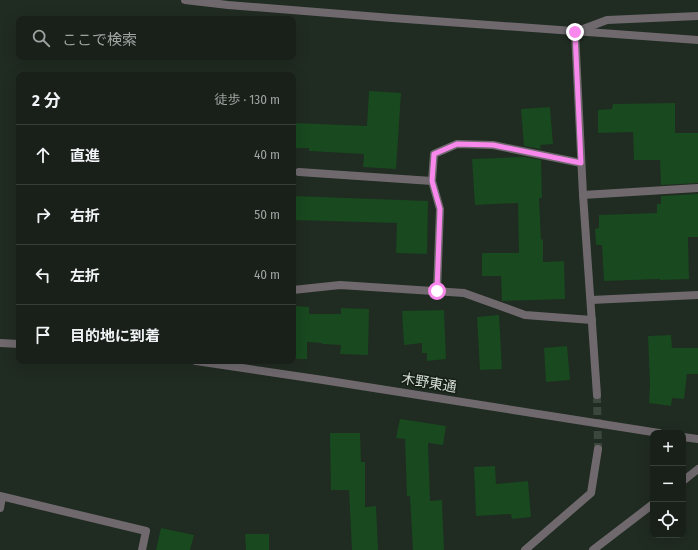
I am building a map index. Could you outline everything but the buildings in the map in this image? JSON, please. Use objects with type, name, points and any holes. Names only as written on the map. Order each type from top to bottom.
[{"type":"street","points":[[185,0],[228,5],[368,16],[698,40]]},
{"type":"street","points":[[575,32],[606,20],[698,16]]},
{"type":"street","points":[[575,32],[581,163],[597,395]]},
{"type":"street","points":[[437,291],[440,209],[432,181],[434,154],[457,144],[493,145],[581,163]]},
{"type":"street","points":[[299,172],[432,181]]},
{"type":"street","points":[[583,194],[698,188]]},
{"type":"street","points":[[296,290],[340,285],[464,293],[525,315],[592,320]]},
{"type":"street","points":[[591,300],[698,294]]},
{"type":"street","points":[[0,344],[16,344]]},
{"type":"street","name":"木野東通","points":[[219,364],[650,432]]},
{"type":"street","points":[[686,437],[698,439]]},
{"type":"street","points":[[525,550],[591,493],[598,449]]},
{"type":"street","points":[[686,479],[698,469]]},
{"type":"street","points":[[0,508],[1,496],[146,532],[142,550]]},
{"type":"street","points":[[593,550],[650,506]]},
{"type":"tunnel","points":[[597,395],[598,449]]},
{"type":"route","points":[[437,291],[440,209],[432,181],[434,154],[457,144],[493,145],[581,163],[575,32]]}]
